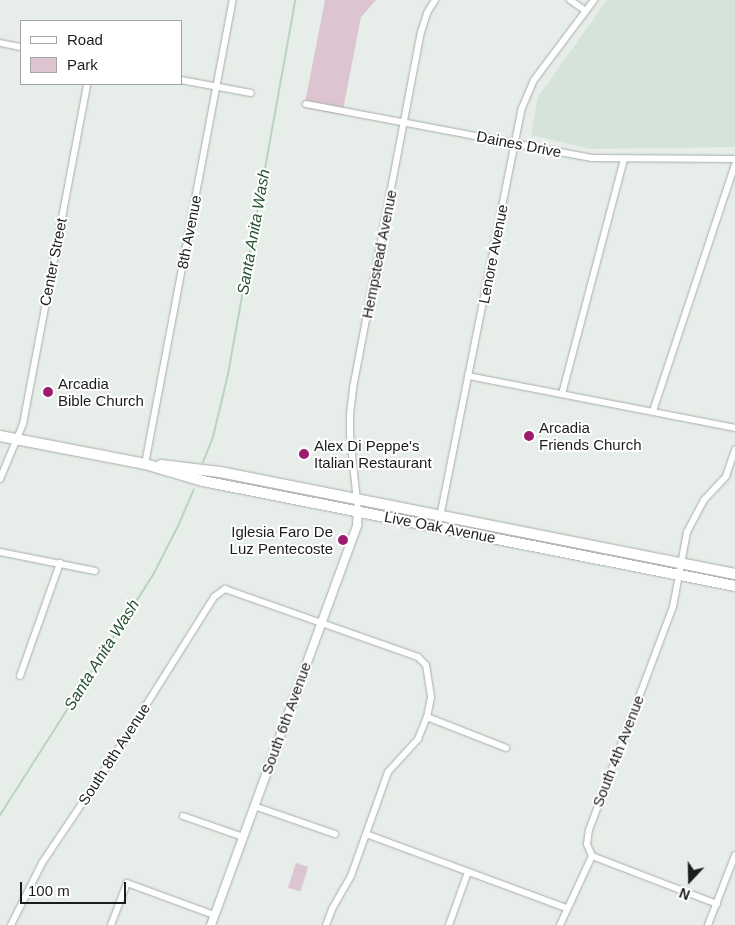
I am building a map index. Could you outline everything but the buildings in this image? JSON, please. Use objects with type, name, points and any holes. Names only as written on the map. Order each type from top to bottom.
[{"type":"main road","name":"Live Oak Avenue","points":[[0,436],[145,464],[203,481],[735,586]]},
{"type":"main road","name":"Live Oak Avenue","points":[[145,464],[207,470],[735,574]]},
{"type":"street","name":"8th Avenue","points":[[145,464],[233,0]]},
{"type":"street","name":"Hempstead Avenue","points":[[358,511],[350,428],[353,388],[421,32],[427,13],[435,0]]},
{"type":"street","points":[[570,0],[586,11]]},
{"type":"street","name":"Lenore Avenue","points":[[438,527],[442,516],[522,108],[534,80],[594,0]]},
{"type":"street","points":[[0,43],[20,47]]},
{"type":"street","points":[[182,80],[251,93]]},
{"type":"street","name":"Center Street","points":[[0,479],[23,424],[87,85]]},
{"type":"street","name":"Daines Drive","points":[[306,104],[592,158],[735,159]]},
{"type":"street","points":[[562,394],[624,159]]},
{"type":"street","points":[[653,411],[735,164]]},
{"type":"street","points":[[468,376],[735,428]]},
{"type":"street","name":"South 4th Avenue","points":[[592,856],[588,844],[589,830],[673,607],[687,532],[693,516],[704,500],[726,476],[735,450]]},
{"type":"street","name":"South 6th Avenue","points":[[211,925],[358,522],[358,511]]},
{"type":"street","points":[[0,552],[94,571]]},
{"type":"street","points":[[20,676],[60,563]]},
{"type":"street","name":"South 8th Avenue","points":[[11,925],[42,863],[114,756],[214,596],[225,589],[321,622]]},
{"type":"street","points":[[321,622],[418,657],[426,665],[430,689],[427,718],[418,739],[388,772],[351,876],[332,909],[326,925]]},
{"type":"street","points":[[427,718],[506,748]]},
{"type":"street","points":[[254,806],[335,834]]},
{"type":"street","points":[[183,816],[243,837]]},
{"type":"street","points":[[366,834],[566,908]]},
{"type":"street","points":[[708,925],[735,855]]},
{"type":"street","points":[[560,925],[566,908],[592,856],[717,904]]},
{"type":"street","points":[[449,925],[468,872]]},
{"type":"street","points":[[111,925],[127,883],[214,915]]},
{"type":"shaded area","points":[[607,0],[735,0],[735,147],[590,149],[531,135],[538,97]]},
{"type":"green space","points":[[325,0],[376,0],[361,17],[342,115],[304,108]]},
{"type":"green space","points":[[296,863],[308,867],[300,892],[288,888]]},
{"type":"waterway","name":"Santa Anita Wash","points":[[203,462],[213,437],[228,374],[295,0]]},
{"type":"waterway","name":"Santa Anita Wash","points":[[0,815],[153,575],[194,489]]},
{"type":"place","name":"Arcadia Bible Church","points":[[48,392]]},
{"type":"place","name":"Arcadia Friends Church","points":[[529,436]]},
{"type":"place","name":"Alex Di Peppe's Italian Restaurant","points":[[304,454]]},
{"type":"place","name":"Iglesia Faro De Luz Pentecoste","points":[[343,540]]}]
